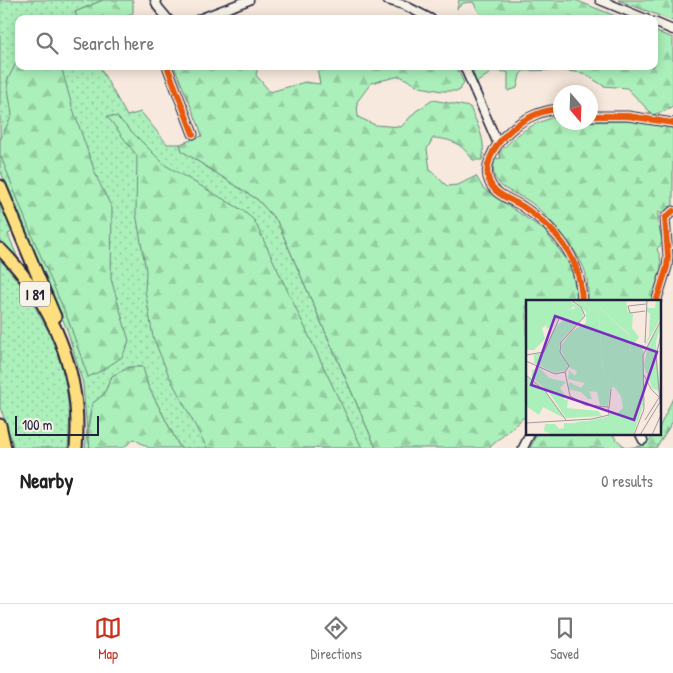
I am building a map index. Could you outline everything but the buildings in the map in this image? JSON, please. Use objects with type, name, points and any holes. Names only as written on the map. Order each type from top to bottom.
[{"type":"highway","points":[[0,186],[57,320],[62,345]]},
{"type":"highway","name":"I 81","points":[[0,249],[34,292],[62,345],[74,386],[78,423],[76,448]]},
{"type":"highway","points":[[0,426],[5,448]]},
{"type":"highway","points":[[0,435],[5,448]]},
{"type":"street","points":[[155,0],[165,15]]},
{"type":"street","points":[[210,15],[249,0]]},
{"type":"street","points":[[387,0],[404,5],[423,15]]},
{"type":"street","points":[[600,0],[636,15]]},
{"type":"street","points":[[658,24],[673,30]]},
{"type":"street","points":[[169,70],[193,134]]},
{"type":"street","points":[[466,70],[498,144]]},
{"type":"street","points":[[553,109],[528,119],[512,128],[498,144],[487,166],[487,173],[490,182],[496,190],[546,224],[569,250],[579,272],[582,300]]},
{"type":"street","points":[[598,116],[628,116],[673,124]]},
{"type":"street","points":[[657,300],[667,267],[665,218],[673,211]]},
{"type":"street","points":[[523,448],[529,436]]},
{"type":"green space","points":[[0,0],[103,0],[75,12],[76,15],[15,15],[15,70],[101,70],[127,116],[141,112],[167,144],[180,144],[182,151],[258,200],[277,221],[376,448],[180,448],[148,386],[142,367],[130,367],[112,376],[104,394],[92,404],[87,431],[83,384],[68,332],[0,170]]},
{"type":"green space","points":[[103,0],[133,1],[133,13],[129,15],[76,15],[75,12]]},
{"type":"green space","points":[[459,0],[575,0],[613,15],[481,15],[473,2],[463,3],[457,9]]},
{"type":"green space","points":[[618,0],[673,0],[673,21]]},
{"type":"green space","points":[[658,32],[673,38],[673,105],[669,109],[653,115],[627,88],[604,86],[583,73],[559,70],[658,70]]},
{"type":"green space","points":[[15,65],[15,70],[62,70],[72,106],[97,178],[112,208],[111,279],[129,341],[122,357],[88,377],[69,322],[0,154],[0,140],[12,115],[7,81]]},
{"type":"green space","points":[[176,70],[257,70],[256,75],[270,92],[305,82],[320,84],[317,70],[458,70],[464,83],[459,91],[442,91],[420,87],[400,76],[371,83],[357,102],[358,117],[375,125],[401,127],[416,111],[433,100],[470,107],[482,139],[482,160],[473,160],[456,143],[433,138],[427,149],[430,170],[447,186],[458,185],[476,176],[483,188],[544,230],[571,265],[578,300],[526,300],[526,415],[489,448],[376,448],[277,221],[258,200],[182,151],[180,144],[202,136]]},
{"type":"green space","points":[[474,70],[559,70],[523,71],[517,88],[508,91],[508,72],[493,71],[476,83],[473,73]]},
{"type":"green space","points":[[107,116],[117,117],[165,165],[242,210],[254,220],[362,448],[207,448],[169,376],[153,337],[145,290],[146,271],[136,213],[137,156]]},
{"type":"green space","points":[[553,117],[553,130],[598,130],[598,121],[634,121],[673,128],[673,208],[658,213],[658,224],[663,242],[657,249],[660,256],[661,269],[653,300],[588,300],[584,268],[566,239],[536,207],[526,199],[504,188],[495,179],[494,159],[501,158],[499,153],[524,131]]},
{"type":"green space","points":[[0,198],[21,245],[12,232],[8,234],[21,266],[0,242]]},
{"type":"green space","points":[[0,259],[27,293],[52,337],[65,377],[70,418],[68,448],[14,448],[0,408]]},
{"type":"green space","points":[[130,367],[143,367],[148,386],[180,448],[149,448],[134,439],[123,448],[90,448],[88,430],[92,404],[104,394],[112,376]]},
{"type":"green space","points":[[673,398],[673,421],[656,448],[626,448],[642,446],[654,436],[660,436],[660,426]]},
{"type":"green space","points":[[87,431],[90,448],[85,448]]},
{"type":"green space","points":[[536,436],[614,437],[626,448],[530,448]]},
{"type":"cycle path","points":[[169,70],[193,134]]},
{"type":"cycle path","points":[[553,110],[534,115],[512,129],[494,150],[490,158],[488,175],[490,183],[496,191],[535,215],[557,235],[565,246],[577,272],[581,286],[582,300]]},
{"type":"cycle path","points":[[598,116],[628,116],[673,123]]},
{"type":"cycle path","points":[[657,300],[667,267],[665,218],[673,211]]}]
